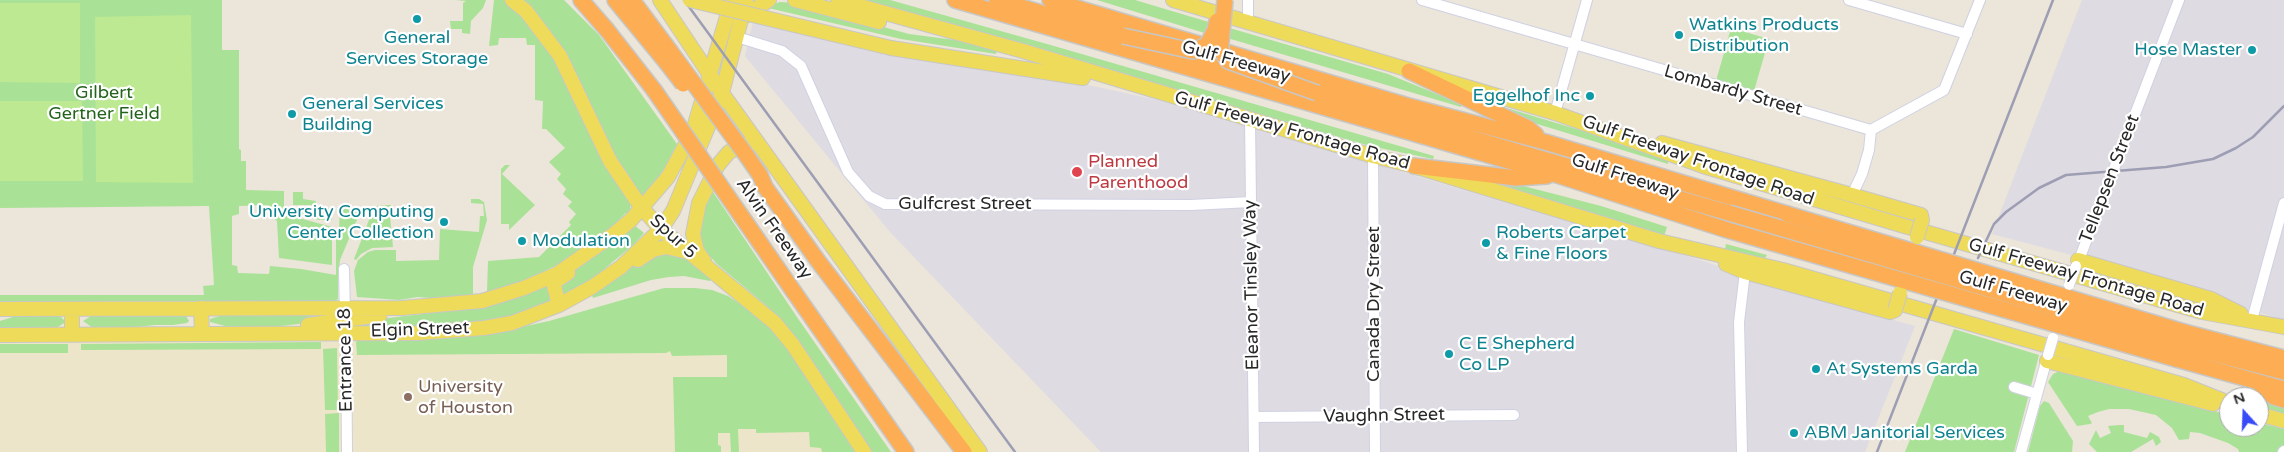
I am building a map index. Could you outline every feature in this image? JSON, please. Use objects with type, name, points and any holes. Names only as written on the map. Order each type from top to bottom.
[{"type":"highway","points":[[575,0],[607,30]]},
{"type":"highway","points":[[581,0],[607,30]]},
{"type":"highway","points":[[615,0],[668,56]]},
{"type":"highway","points":[[632,0],[668,56]]},
{"type":"highway","name":"Gulf Freeway","points":[[955,0],[1557,175],[1724,229],[2284,372]]},
{"type":"highway","name":"Gulf Freeway","points":[[997,0],[2180,345],[2221,343],[2284,358]]},
{"type":"highway","name":"Gulf Freeway","points":[[1050,0],[1405,105],[1545,142],[1734,199],[2180,345],[2246,378],[2284,389]]},
{"type":"highway","points":[[1122,36],[1185,50],[1201,49],[1207,45],[1215,30],[1218,0]]},
{"type":"highway","points":[[1225,0],[1221,50],[1228,61],[1317,93]]},
{"type":"highway","name":"Alvin Freeway","points":[[607,30],[654,90],[906,452]]},
{"type":"highway","name":"Alvin Freeway","points":[[668,56],[744,152],[760,175],[765,187],[818,261],[964,452]]},
{"type":"highway","points":[[1409,71],[1528,128],[1545,142]]},
{"type":"highway","points":[[1414,166],[1516,178],[1557,175]]},
{"type":"highway","points":[[2221,343],[2284,354]]},
{"type":"highway","points":[[2246,378],[2274,397],[2284,400]]},
{"type":"main road","name":"Spur 5","points":[[512,0],[526,11],[560,56],[610,161],[641,207],[661,229],[774,323],[793,344],[864,452]]},
{"type":"main road","points":[[660,0],[722,93],[980,452]]},
{"type":"main road","name":"Gulf Freeway Frontage Road","points":[[690,0],[891,48],[1133,86]]},
{"type":"main road","name":"Elgin Street","points":[[0,335],[278,333],[402,308],[482,301],[524,288],[557,274],[614,234],[668,177],[693,131],[711,76],[732,0]]},
{"type":"main road","name":"Elgin Street","points":[[0,309],[201,308],[346,320],[416,333],[484,328],[512,323],[559,305],[587,290],[621,267],[661,229],[674,211],[722,93],[746,0]]},
{"type":"main road","points":[[742,18],[770,0]]},
{"type":"main road","points":[[795,0],[881,22],[962,36]]},
{"type":"main road","name":"Gulf Freeway Frontage Road","points":[[838,0],[1024,52],[1373,156],[1414,166],[1688,249],[1783,270],[1880,297],[2184,385],[2219,399]]},
{"type":"main road","name":"Gulf Freeway Frontage Road","points":[[1173,0],[1555,113],[1607,130],[1702,166],[1901,225],[2202,312],[2284,327]]},
{"type":"main road","points":[[1607,130],[1686,149],[1852,194],[1921,215],[1922,220],[1895,310],[1890,312],[1745,272],[1688,249]]},
{"type":"main road","points":[[707,266],[698,251],[693,234],[699,203],[718,165],[729,152],[744,145],[756,146],[764,152]]},
{"type":"main road","points":[[559,305],[554,292],[556,281],[596,256],[614,234]]},
{"type":"main road","points":[[587,290],[608,286],[644,255],[653,250],[666,247],[690,252]]},
{"type":"main road","points":[[2077,263],[2211,299],[2252,320]]},
{"type":"main road","points":[[201,308],[202,334]]},
{"type":"main road","points":[[72,309],[72,335]]},
{"type":"main road","points":[[2048,358],[2175,396],[2219,405]]},
{"type":"main road","points":[[2269,417],[2284,421]]},
{"type":"street","points":[[1248,0],[1248,22]]},
{"type":"street","name":"Lombardy Street","points":[[1422,0],[1871,130]]},
{"type":"street","points":[[1555,113],[1587,0]]},
{"type":"street","points":[[1849,0],[1967,34]]},
{"type":"street","points":[[1852,194],[1862,174],[1870,150],[1871,130],[1944,90],[1980,0]]},
{"type":"street","name":"Tellepsen Street","points":[[2021,452],[2069,285],[2179,0]]},
{"type":"street","name":"Gulfcrest Street","points":[[737,37],[782,51],[801,66],[848,172],[869,196],[885,204],[1191,205],[1251,202]]},
{"type":"street","name":"Eleanor Tinsley Way","points":[[1250,119],[1254,452]]},
{"type":"street","name":"Canada Dry Street","points":[[1373,156],[1375,452]]},
{"type":"street","points":[[2252,320],[2284,203]]},
{"type":"street","name":"Entrance 18","points":[[344,269],[347,452]]},
{"type":"street","points":[[1742,452],[1739,322],[1745,272]]},
{"type":"street","points":[[2014,387],[2037,394]]},
{"type":"street","name":"Vaughn Street","points":[[1254,417],[1514,415]]},
{"type":"shaded area","points":[[2082,0],[2284,0],[2284,320],[2098,262],[1992,234]]},
{"type":"shaded area","points":[[753,22],[882,54],[1079,83],[1162,101],[1700,260],[1818,299],[1915,326],[1865,452],[1101,452],[890,232],[745,56]]},
{"type":"shaded area","name":"University of Houston","points":[[674,289],[852,452],[0,452],[0,341],[321,342],[459,338],[564,319]]},
{"type":"green space","name":"Gilbert Gertner Field","points":[[0,0],[222,0],[222,50],[239,50],[239,149],[241,150],[241,161],[246,161],[246,190],[284,191],[284,213],[270,213],[268,205],[239,206],[239,214],[232,216],[232,265],[237,266],[238,273],[269,274],[270,266],[336,275],[336,228],[339,229],[340,208],[362,208],[340,260],[338,299],[334,302],[0,303],[0,295],[204,295],[203,286],[214,285],[209,206],[0,208]]},
{"type":"green space","points":[[456,0],[486,0],[483,8],[471,21],[470,34],[462,33],[462,29],[451,29],[450,21],[463,21],[463,3],[466,1]]},
{"type":"green space","points":[[494,0],[506,0],[544,40],[631,203],[629,214],[626,213],[601,237],[564,262],[522,281],[487,292],[488,261],[539,257],[571,225],[569,222],[576,214],[568,206],[572,202],[563,194],[566,189],[557,179],[561,174],[549,162],[565,148],[546,129],[542,129],[543,101],[535,100],[535,45],[527,45],[526,38],[499,38],[498,45],[489,46]]},
{"type":"green space","points":[[521,0],[564,0],[599,35],[677,144],[664,169],[643,198],[613,156],[559,44],[547,27]]},
{"type":"green space","points":[[864,0],[890,0],[1434,156],[1433,159],[1370,146]]},
{"type":"green space","points":[[1097,0],[1135,0],[1212,23],[1208,34]]},
{"type":"green space","points":[[780,2],[796,3],[909,34],[955,40],[997,50],[996,54],[901,39],[764,7]]},
{"type":"green space","points":[[0,3],[80,3],[80,83],[0,82]]},
{"type":"green space","points":[[191,15],[193,183],[96,182],[95,17]]},
{"type":"green space","points":[[1226,27],[1388,74],[1461,104],[1461,107],[1224,37]]},
{"type":"green space","points":[[1731,28],[1769,39],[1754,91],[1716,81]]},
{"type":"green space","points":[[0,101],[82,101],[83,181],[0,181]]},
{"type":"green space","points":[[1500,106],[1596,135],[1668,160],[1668,164],[1534,123],[1499,109]]},
{"type":"green space","points":[[505,165],[510,165],[502,174],[535,205],[509,230],[509,224],[501,224],[501,169]]},
{"type":"green space","points":[[1467,177],[1504,181],[1601,206],[1667,227],[1664,236]]},
{"type":"green space","points":[[711,189],[891,452],[870,452],[794,336],[767,306],[717,264],[706,252],[700,239],[700,211]]},
{"type":"green space","points":[[293,192],[303,192],[303,199],[316,201],[316,205],[293,205]]},
{"type":"green space","points":[[471,199],[479,199],[484,202],[487,220],[473,267],[473,295],[443,299],[418,297],[399,300],[357,297],[354,271],[358,260],[368,252],[396,250],[396,261],[439,260],[440,229],[479,232],[480,216],[484,216],[483,204],[471,203]]},
{"type":"green space","points":[[391,205],[392,208],[381,209],[381,218],[390,217],[393,247],[372,248],[361,254],[356,260],[354,259],[372,212],[377,206]]},
{"type":"green space","points":[[293,208],[332,208],[332,220],[319,220],[293,213]]},
{"type":"green space","points":[[271,216],[292,216],[332,227],[332,265],[279,258],[277,221]]},
{"type":"green space","points":[[633,224],[644,233],[633,245],[596,276],[554,301],[506,318],[451,327],[364,327],[363,321],[464,309],[574,271],[616,240]]},
{"type":"green space","points":[[664,239],[712,278],[710,281],[684,276],[669,277],[651,280],[593,298],[592,295],[615,280],[641,256]]},
{"type":"green space","points":[[1726,244],[1767,255],[1765,258],[1725,250]]},
{"type":"green space","points":[[664,288],[712,290],[728,296],[760,317],[791,350],[858,452],[822,452],[821,448],[810,447],[809,432],[756,433],[756,429],[738,429],[739,452],[731,452],[730,433],[718,433],[718,445],[721,446],[721,452],[675,452],[673,377],[727,377],[727,355],[672,356],[670,351],[666,353],[357,355],[356,342],[361,339],[512,329],[549,321]]},
{"type":"green space","points":[[233,312],[331,315],[317,322],[253,329],[237,329],[210,322],[210,319]]},
{"type":"green space","points":[[48,313],[61,317],[66,322],[56,328],[0,330],[0,321],[22,314]]},
{"type":"green space","points":[[94,314],[177,314],[186,316],[189,321],[173,325],[116,329],[93,328],[83,321]]},
{"type":"green space","points":[[1954,329],[2039,355],[2014,452],[1905,452]]},
{"type":"green space","points":[[321,342],[321,349],[81,350],[81,344]]},
{"type":"green space","points":[[0,344],[68,344],[68,353],[0,353]]},
{"type":"green space","points":[[337,348],[338,410],[325,410],[323,349]]},
{"type":"green space","points":[[2062,370],[2219,412],[2219,437],[2269,437],[2269,425],[2284,429],[2284,445],[2278,452],[2239,452],[2238,449],[2228,443],[2200,433],[2190,432],[2189,439],[2179,440],[2172,428],[2156,415],[2129,409],[2109,409],[2098,412],[2088,416],[2092,423],[2077,426],[2048,382],[2053,374]]},
{"type":"green space","points":[[2044,401],[2049,403],[2073,441],[2072,452],[2028,452],[2040,406]]},
{"type":"green space","points":[[2269,402],[2284,407],[2284,414],[2269,410]]},
{"type":"green space","points":[[339,413],[339,452],[326,452],[325,414]]},
{"type":"green space","points":[[2124,425],[2124,432],[2147,438],[2150,432],[2159,437],[2161,442],[2156,446],[2153,439],[2131,452],[2097,452],[2089,444],[2096,430],[2100,438],[2111,433],[2108,426]]},
{"type":"railway","points":[[684,0],[1015,452]]},
{"type":"railway","points":[[1877,452],[2053,0]]},
{"type":"railway","points":[[1978,258],[1994,224],[2006,212],[2039,188],[2066,175],[2166,167],[2213,159],[2253,137],[2284,106]]},
{"type":"place","name":"General Services Storage","points":[[417,19]]},
{"type":"place","name":"Watkins Products Distribution","points":[[1679,35]]},
{"type":"place","name":"Hose Master","points":[[2252,50]]},
{"type":"place","name":"Eggelhof Inc","points":[[1590,96]]},
{"type":"place","name":"General Services Building","points":[[292,114]]},
{"type":"place","name":"Planned Parenthood","points":[[1077,172]]},
{"type":"place","name":"University Computing Center Collection","points":[[444,222]]},
{"type":"place","name":"Modulation","points":[[522,241]]},
{"type":"place","name":"Roberts Carpet & Fine Floors","points":[[1486,243]]},
{"type":"place","name":"C E Shepherd Co LP","points":[[1449,354]]},
{"type":"place","name":"At Systems Garda","points":[[1816,369]]},
{"type":"place","name":"University of Houston","points":[[408,397]]},
{"type":"place","name":"ABM Janitorial Services","points":[[1794,433]]}]
